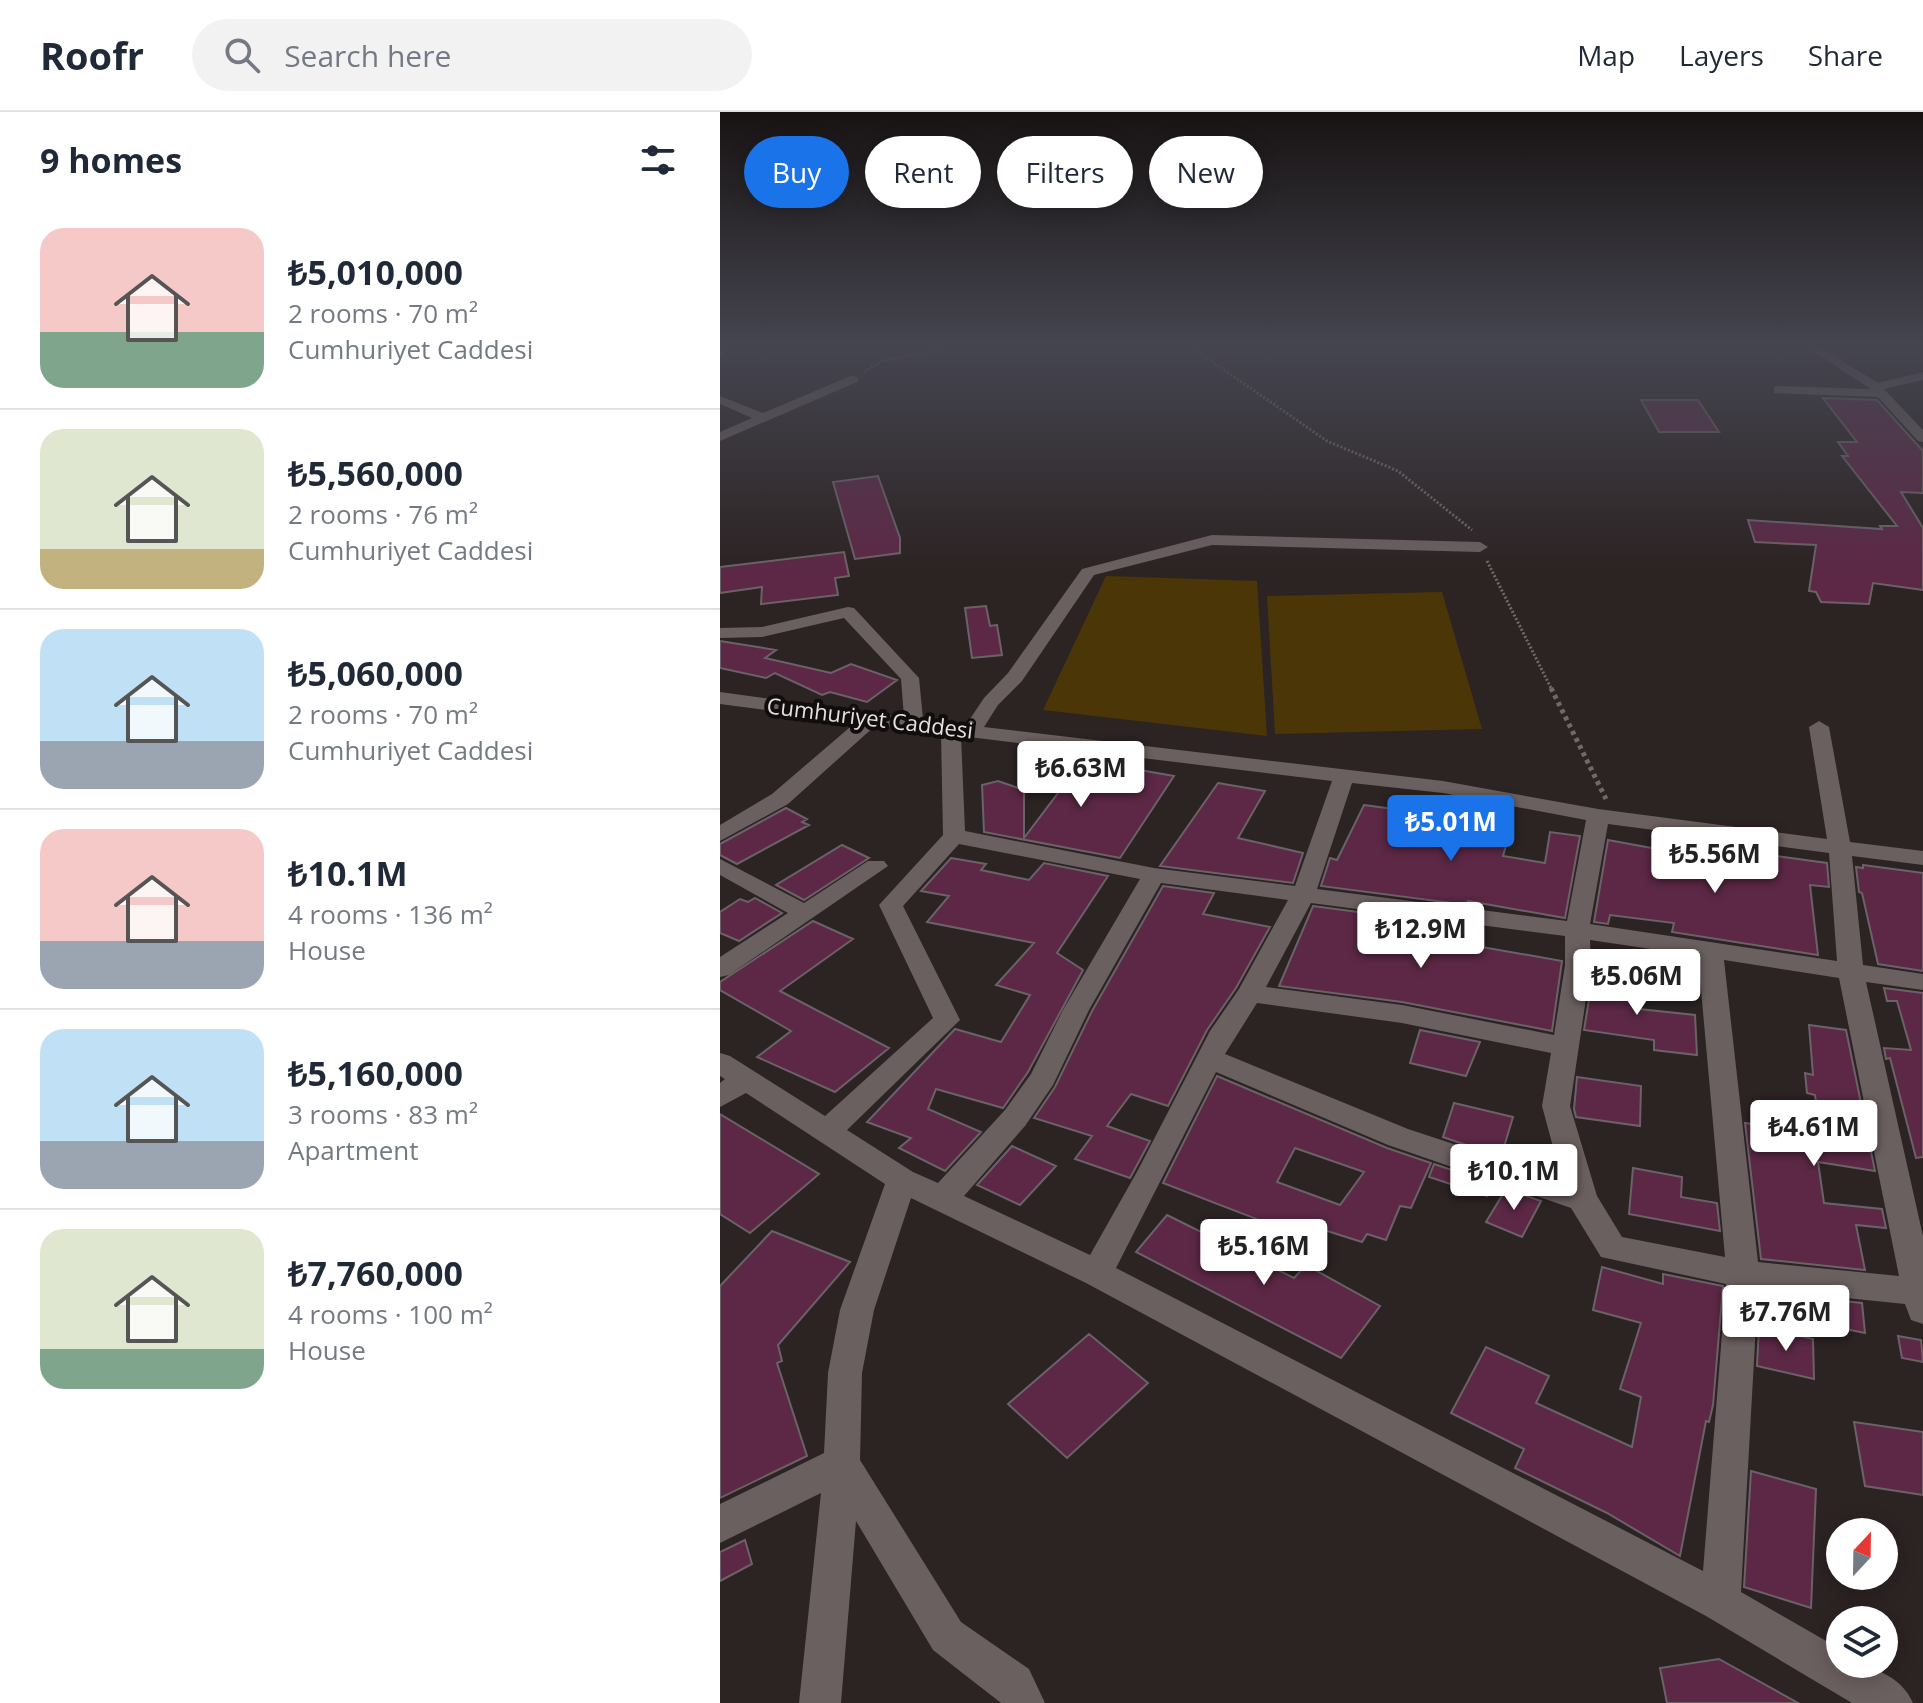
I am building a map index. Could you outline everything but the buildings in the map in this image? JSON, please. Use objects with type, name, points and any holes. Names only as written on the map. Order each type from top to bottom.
[{"type":"street","points":[[720,437],[756,421]]},
{"type":"street","points":[[1907,421],[1923,438]]},
{"type":"street","points":[[828,1131],[947,1020],[891,905],[954,836],[961,730],[1015,677],[1088,572],[1212,540],[1480,547]]},
{"type":"street","points":[[720,633],[762,632],[848,612],[910,678],[914,724]]},
{"type":"street","name":"Cumhuriyet Caddesi","points":[[720,698],[1443,787],[1606,817],[1923,858]]},
{"type":"street","points":[[720,834],[780,799],[871,719]]},
{"type":"street","points":[[1606,817],[1577,930],[1578,965],[1556,1106],[1582,1199],[1612,1248],[1743,1274],[1922,1298],[1851,972],[1840,849],[1819,727]]},
{"type":"street","points":[[1097,1273],[1223,1031],[1250,993],[1304,893],[1344,776]]},
{"type":"street","points":[[954,836],[1154,875],[1577,930],[1923,982]]},
{"type":"street","points":[[720,866],[805,913]]},
{"type":"street","points":[[720,969],[876,866]]},
{"type":"street","points":[[943,1198],[1015,1118],[1043,1078],[1076,1010],[1154,875]]},
{"type":"street","points":[[1710,950],[1743,1274],[1720,1602]]},
{"type":"street","points":[[1250,993],[1402,1014],[1566,1047]]},
{"type":"street","points":[[1209,1058],[1398,1137],[1582,1199]]},
{"type":"street","points":[[728,1079],[828,1131],[902,1180],[1097,1273],[1720,1602],[1892,1703]]},
{"type":"street","points":[[820,1703],[842,1463],[845,1373],[857,1310],[902,1180]]},
{"type":"street","points":[[720,1524],[842,1463]]},
{"type":"street","points":[[842,1463],[947,1636],[1014,1684],[1024,1703]]},
{"type":"path","points":[[1298,421],[1327,441],[1398,471],[1470,526],[1606,817]]},
{"type":"shaded area","points":[[1106,576],[1257,581],[1267,736],[1043,710]]},
{"type":"shaded area","points":[[1442,592],[1482,729],[1275,734],[1267,596]]}]
